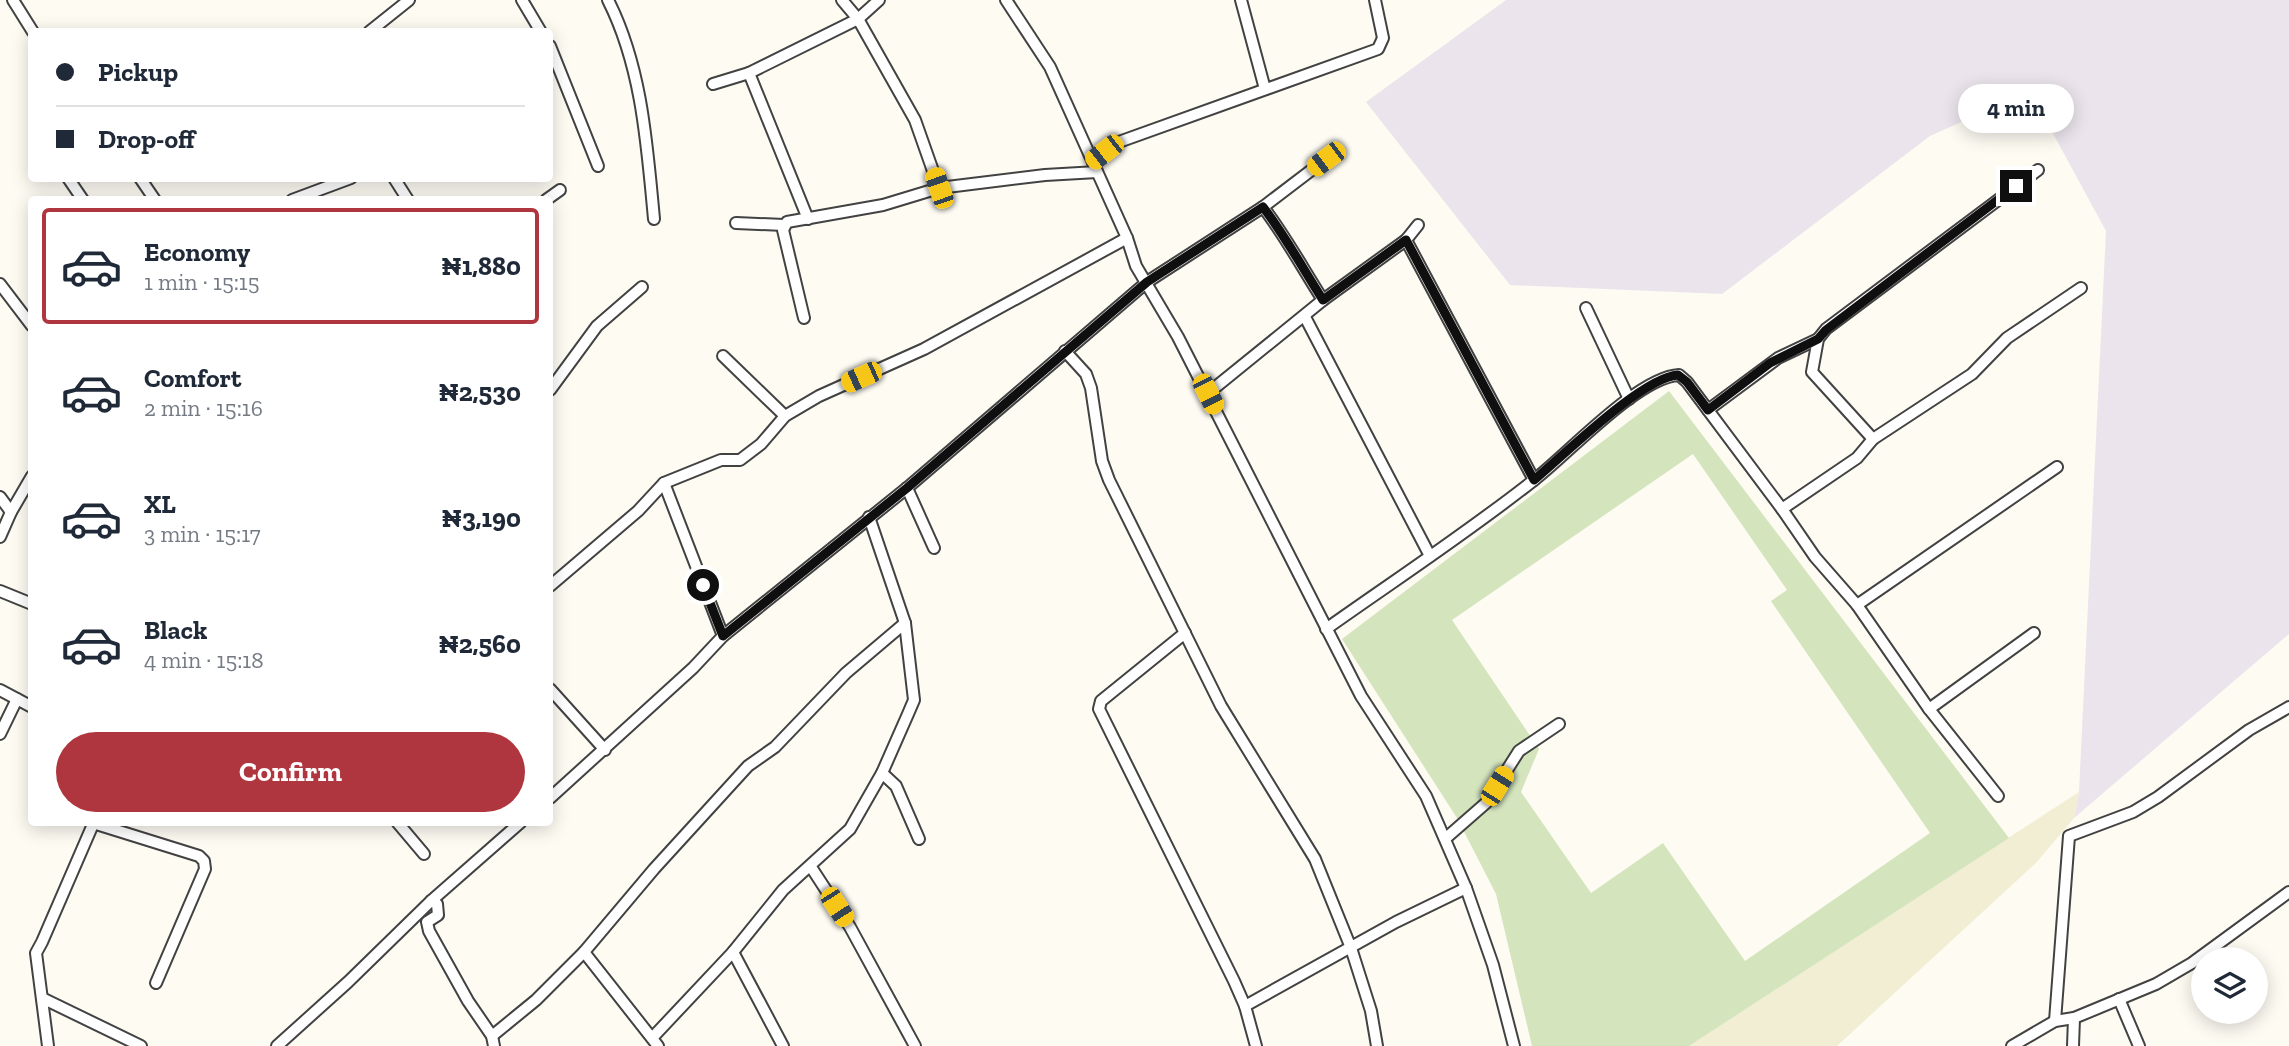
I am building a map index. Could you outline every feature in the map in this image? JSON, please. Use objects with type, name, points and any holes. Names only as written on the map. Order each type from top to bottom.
[{"type":"street","points":[[13,0],[30,28]]},
{"type":"street","points":[[374,28],[409,0]]},
{"type":"street","points":[[522,0],[539,28]]},
{"type":"street","points":[[608,0],[625,41],[645,122],[654,219]]},
{"type":"street","points":[[842,0],[858,19],[915,120],[939,188]]},
{"type":"street","points":[[713,85],[749,74],[858,19],[879,0]]},
{"type":"street","points":[[1006,0],[1050,67],[1127,238],[1136,266],[1208,394],[1326,629],[1361,695],[1426,796],[1466,888],[1493,965],[1514,1046]]},
{"type":"street","points":[[1241,0],[1265,89]]},
{"type":"street","points":[[736,223],[784,225],[787,222],[883,205],[939,188],[1095,167],[1116,143],[1378,49],[1383,38],[1375,0]]},
{"type":"street","points":[[553,56],[598,166]]},
{"type":"street","points":[[749,74],[808,219]]},
{"type":"street","points":[[553,795],[693,668],[723,636],[907,488],[1147,282],[1263,207],[1326,159]]},
{"type":"street","points":[[1708,410],[1778,358],[1818,339],[1826,330],[2038,170]]},
{"type":"street","points":[[303,196],[340,182]]},
{"type":"street","points":[[552,196],[560,190]]},
{"type":"street","points":[[1263,207],[1284,234],[1300,266],[1323,300]]},
{"type":"street","points":[[784,225],[804,318]]},
{"type":"street","points":[[1208,394],[1323,300],[1406,240],[1418,225]]},
{"type":"street","points":[[553,583],[638,511],[664,482],[721,460],[740,460],[761,444],[785,416],[819,396],[924,349],[1127,238]]},
{"type":"street","points":[[1406,240],[1534,480]]},
{"type":"street","points":[[0,284],[28,321]]},
{"type":"street","points":[[553,386],[597,326],[642,287]]},
{"type":"street","points":[[1782,509],[1857,458],[1873,439],[1972,374],[2007,338],[2081,288]]},
{"type":"street","points":[[1587,308],[1629,399]]},
{"type":"street","points":[[1305,317],[1430,556]]},
{"type":"street","points":[[1818,339],[1812,372],[1873,439]]},
{"type":"street","points":[[1065,351],[1086,374],[1091,388],[1102,461],[1108,480],[1221,706],[1315,859],[1351,948],[1371,1011],[1377,1046]]},
{"type":"street","points":[[723,356],[785,416]]},
{"type":"street","points":[[1326,629],[1534,480],[1629,399],[1659,379],[1678,375],[1687,382],[1822,567],[1857,605],[1929,709],[1998,796]]},
{"type":"street","points":[[1857,605],[2057,467]]},
{"type":"street","points":[[664,482],[723,636]]},
{"type":"street","points":[[0,537],[28,483]]},
{"type":"street","points":[[907,488],[934,548]]},
{"type":"street","points":[[0,497],[11,512]]},
{"type":"street","points":[[584,952],[655,1041],[783,890],[850,829],[882,772],[914,700],[905,623],[869,517]]},
{"type":"street","points":[[0,591],[28,602]]},
{"type":"street","points":[[431,901],[437,904],[438,915],[427,922],[429,931],[493,1041],[584,952],[654,869],[748,766],[775,747],[846,673],[905,623]]},
{"type":"street","points":[[1185,632],[1101,701],[1099,709],[1245,1006],[1256,1046]]},
{"type":"street","points":[[1929,709],[2034,633]]},
{"type":"street","points":[[0,690],[28,705]]},
{"type":"street","points":[[553,692],[605,750]]},
{"type":"street","points":[[0,734],[17,699]]},
{"type":"street","points":[[2055,1021],[2069,836],[2133,812],[2249,730],[2289,706]]},
{"type":"street","points":[[1446,838],[1486,803],[1518,751],[1559,724]]},
{"type":"street","points":[[882,772],[896,786],[919,839]]},
{"type":"street","points":[[48,1046],[36,953],[43,943],[92,826]]},
{"type":"street","points":[[103,826],[199,856],[204,861],[205,869],[156,983]]},
{"type":"street","points":[[400,826],[424,853]]},
{"type":"street","points":[[282,1044],[431,901],[516,826]]},
{"type":"street","points":[[811,867],[850,928],[915,1046]]},
{"type":"street","points":[[1245,1006],[1466,888]]},
{"type":"street","points":[[2012,1046],[2055,1021],[2074,1018],[2156,984],[2192,963],[2289,892]]},
{"type":"street","points":[[733,952],[783,1046]]},
{"type":"street","points":[[42,998],[141,1046]]},
{"type":"street","points":[[2119,999],[2139,1046]]},
{"type":"street","points":[[2073,1046],[2074,1018]]},
{"type":"shaded area","points":[[1506,0],[2289,0],[2289,634],[2074,818],[2079,792],[2106,231],[2030,91],[1930,136],[1722,294],[1510,285],[1366,102]]},
{"type":"shaded area","points":[[2079,792],[2074,818],[2036,863],[1837,1046],[1689,1046]]},
{"type":"green space","points":[[1669,391],[2009,838],[1689,1046],[1532,1046],[1496,894],[1457,818],[1342,639]],"holes":[[[1693,454],[1787,590],[1771,601],[1930,833],[1745,961],[1663,843],[1591,893],[1521,792],[1539,749],[1452,620]]]},
{"type":"route","points":[[703,585],[723,636],[960,444],[1147,282],[1263,207],[1284,234],[1300,266],[1323,300],[1406,240],[1534,480],[1629,399],[1659,379],[1678,375],[1687,382],[1708,410],[1778,358],[1818,339],[1826,330],[2016,186]]}]
